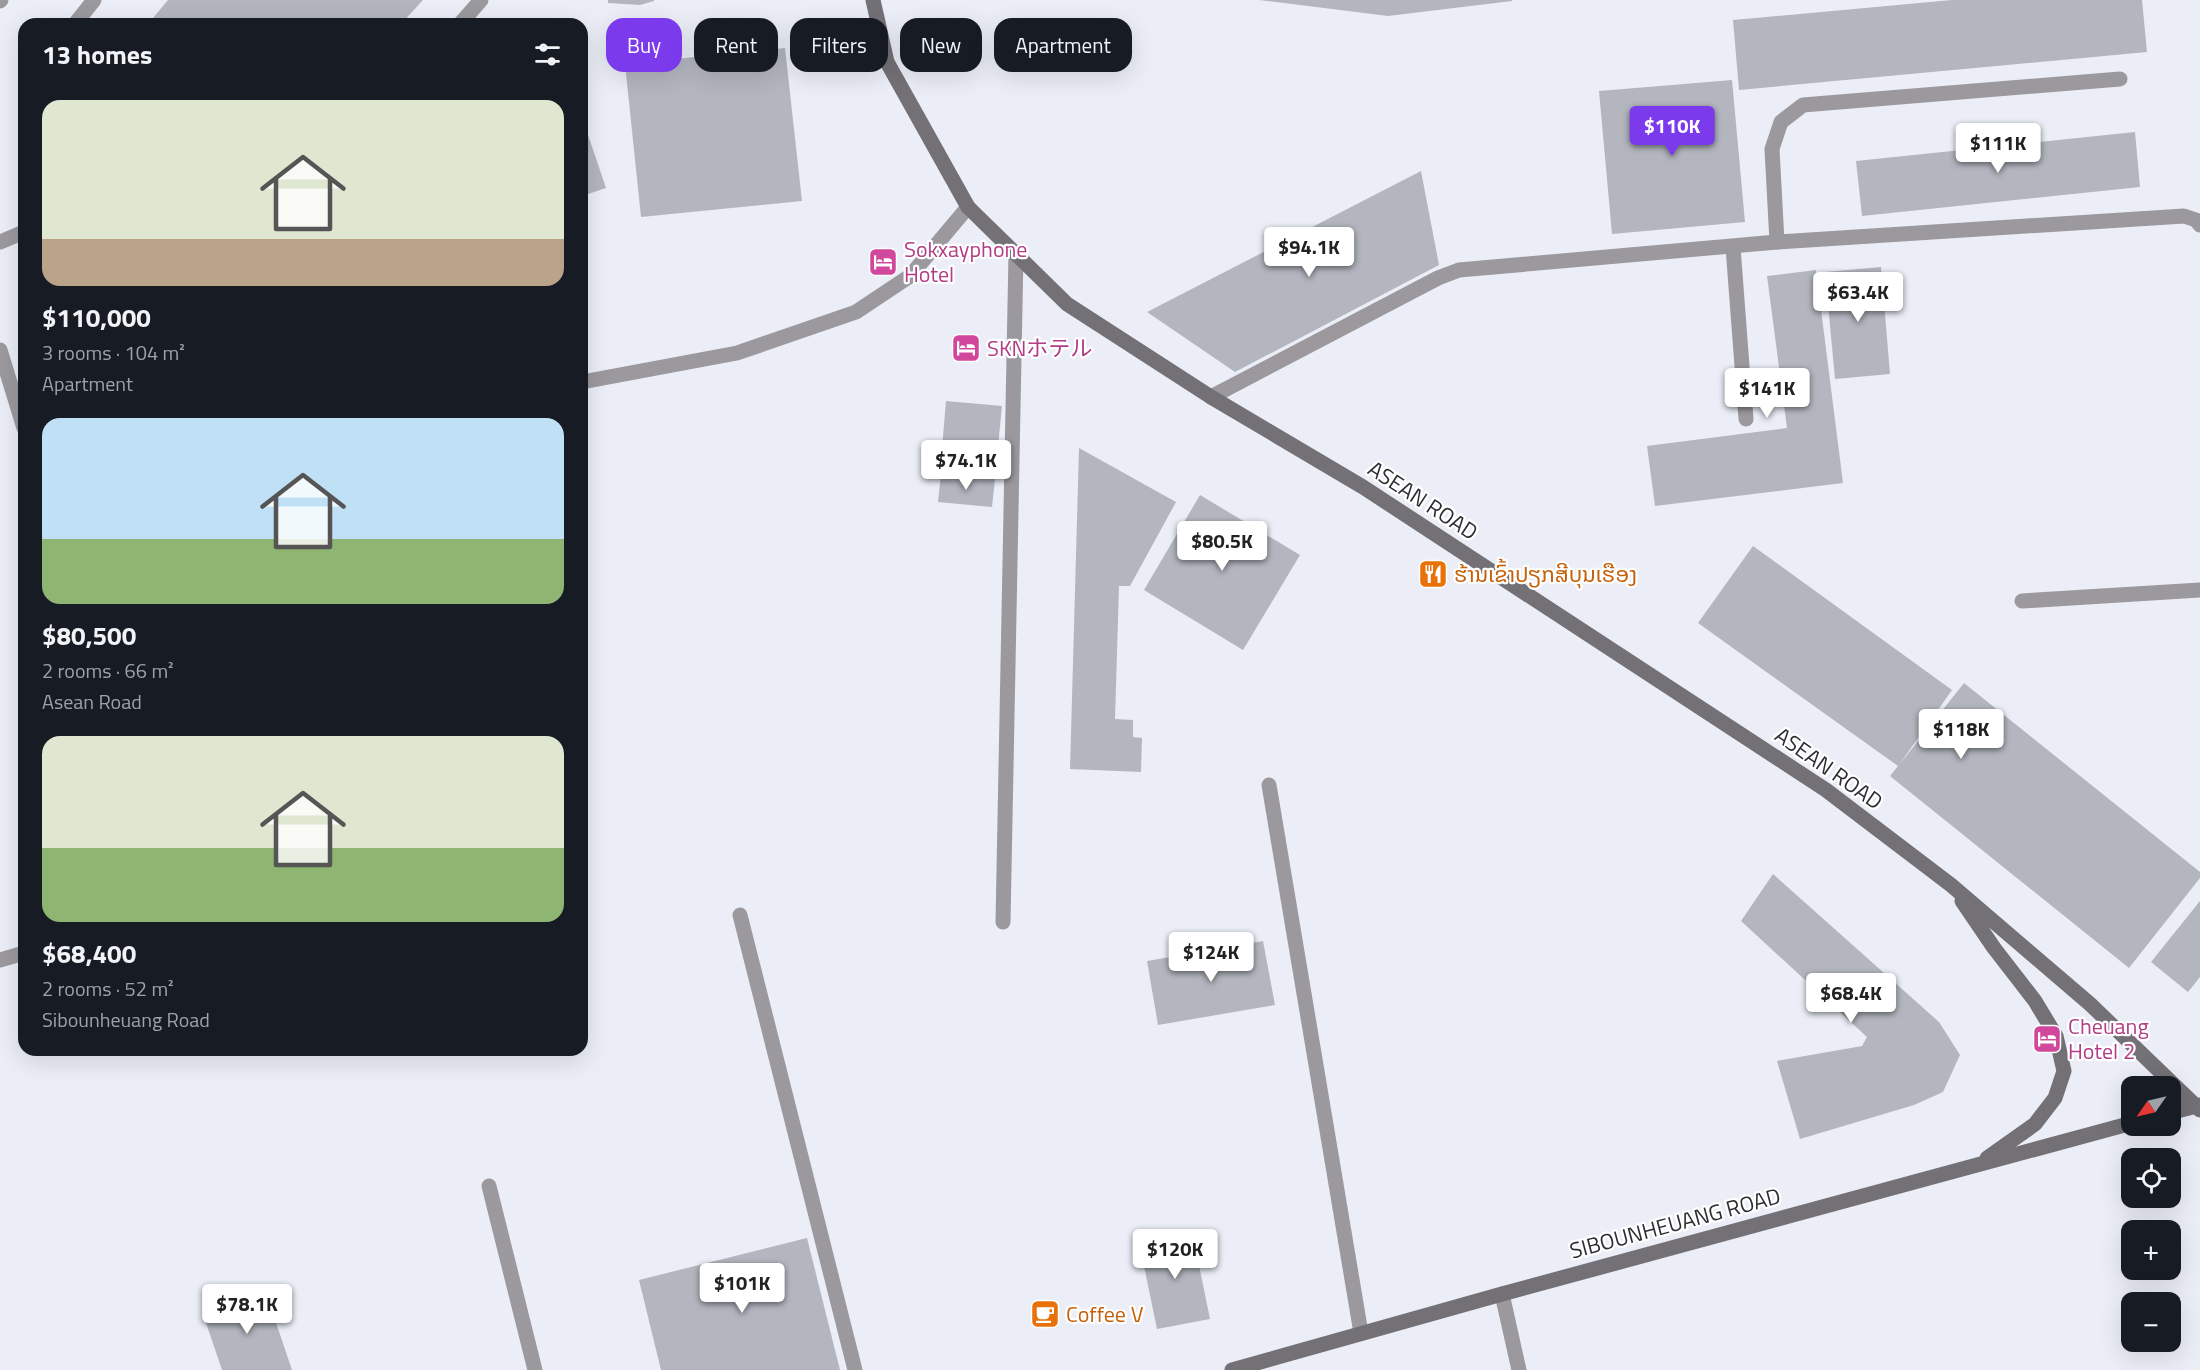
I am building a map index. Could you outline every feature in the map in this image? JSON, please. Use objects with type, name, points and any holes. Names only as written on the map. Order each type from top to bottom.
[{"type":"main road","name":"ASEAN ROAD","points":[[873,0],[887,62],[968,207],[1066,304],[1211,397],[1362,487],[1826,790],[1952,885],[2090,1004],[2199,1107]]},
{"type":"main road","points":[[1952,885],[1994,948],[2035,1000],[2056,1036],[2064,1071],[2055,1098],[2035,1124],[1977,1164]]},
{"type":"main road","points":[[2181,1111],[2199,1107]]},
{"type":"main road","name":"SIBOUNHEUANG ROAD","points":[[1232,1370],[1249,1368],[1361,1333],[2121,1126]]},
{"type":"street","points":[[80,18],[94,0]]},
{"type":"street","points":[[465,18],[481,0]]},
{"type":"street","points":[[1777,242],[1772,149],[1781,122],[1803,105],[2120,79]]},
{"type":"street","points":[[588,381],[737,353],[856,312],[910,276],[968,207]]},
{"type":"street","points":[[1211,397],[1438,278],[1459,270],[1777,242],[2184,216],[2198,222]]},
{"type":"street","points":[[0,242],[18,234]]},
{"type":"street","points":[[1733,247],[1746,419]]},
{"type":"street","points":[[1003,922],[1016,254]]},
{"type":"street","points":[[0,350],[18,408]]},
{"type":"street","points":[[2022,601],[2200,590]]},
{"type":"street","points":[[1269,785],[1361,1333]]},
{"type":"street","points":[[740,915],[855,1370]]},
{"type":"street","points":[[0,960],[18,955]]},
{"type":"street","points":[[489,1186],[535,1370]]},
{"type":"street","points":[[1502,1294],[1519,1370]]},
{"type":"building","points":[[168,0],[423,0],[406,18],[153,18]]},
{"type":"building","points":[[608,0],[654,1],[640,5],[608,3]]},
{"type":"building","points":[[1259,0],[1512,0],[1512,1],[1388,16]]},
{"type":"building","points":[[1952,0],[2142,0],[2147,52],[1739,90],[1733,20]]},
{"type":"building","points":[[785,48],[802,201],[641,217],[626,72],[682,72],[682,58],[694,57],[694,72],[778,72],[778,49]]},
{"type":"building","points":[[1732,80],[1745,222],[1612,234],[1599,91]]},
{"type":"building","points":[[2135,132],[2140,187],[1862,216],[1856,161]]},
{"type":"building","points":[[588,135],[606,188],[588,194]]},
{"type":"building","points":[[1421,171],[1439,265],[1235,372],[1147,312]]},
{"type":"building","points":[[1881,267],[1890,374],[1835,379],[1825,272]]},
{"type":"building","points":[[1816,270],[1843,483],[1655,506],[1647,446],[1787,428],[1767,276]]},
{"type":"building","points":[[946,401],[1002,406],[995,477],[940,472]]},
{"type":"building","points":[[1079,448],[1176,502],[1130,586],[1119,586],[1115,719],[1133,720],[1133,737],[1142,738],[1141,772],[1070,769]]},
{"type":"building","points":[[941,474],[995,479],[992,507],[938,502]]},
{"type":"building","points":[[1200,495],[1300,555],[1243,650],[1144,590]]},
{"type":"building","points":[[1753,546],[1952,690],[1899,765],[1964,683],[2200,872],[2200,878],[2129,968],[1890,776],[1898,766],[1698,623]]},
{"type":"building","points":[[1773,874],[1939,1022],[1960,1055],[1943,1092],[1914,1105],[1800,1139],[1777,1061],[1862,1046],[1867,1037],[1741,921]]},
{"type":"building","points":[[2200,901],[2200,977],[2188,992],[2151,962]]},
{"type":"building","points":[[1263,941],[1275,1005],[1158,1025],[1147,961]]},
{"type":"building","points":[[1192,1231],[1210,1319],[1157,1329],[1139,1242]]},
{"type":"building","points":[[807,1238],[840,1370],[661,1370],[639,1280]]},
{"type":"building","points":[[265,1290],[292,1370],[222,1370],[202,1311]]},
{"type":"place","name":"Sokxayphone Hotel","points":[[883,262]]},
{"type":"place","name":"SKNホテル","points":[[966,348]]},
{"type":"place","name":"ຮ້ານເຂົ້າປຽກສີບຸນເຮືອງ","points":[[1433,574]]},
{"type":"place","name":"Cheuang Hotel 2","points":[[2047,1039]]},
{"type":"place","name":"Coffee V","points":[[1045,1314]]}]
